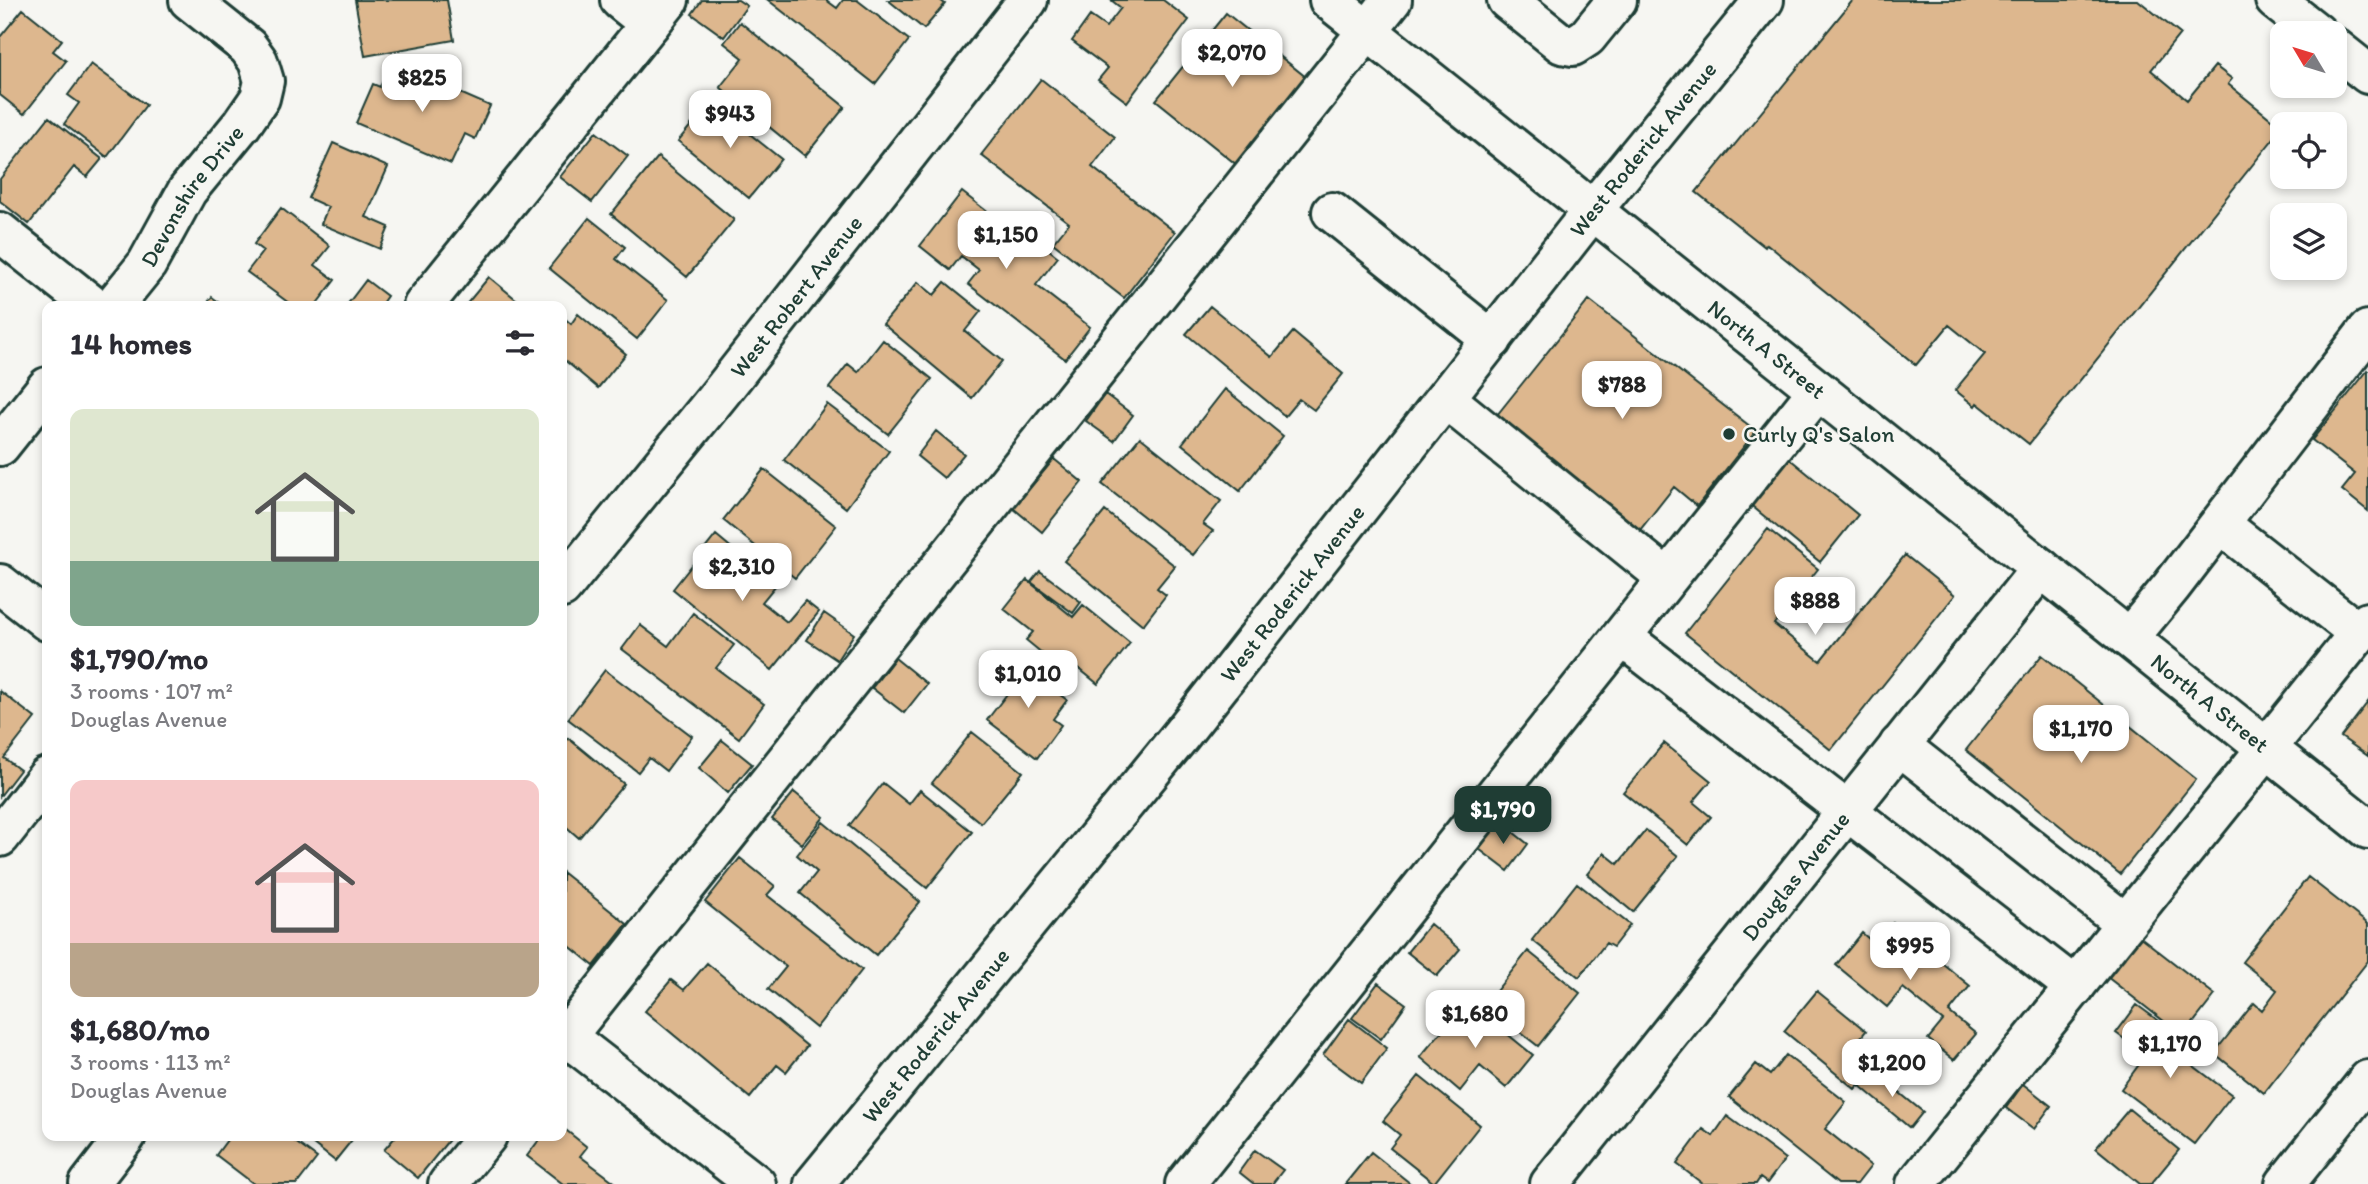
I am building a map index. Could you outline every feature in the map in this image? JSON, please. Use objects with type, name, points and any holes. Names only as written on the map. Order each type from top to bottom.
[{"type":"street","name":"Devonshire Drive","points":[[117,301],[147,264],[187,191],[260,98],[264,81],[258,61],[248,47],[189,0]]},
{"type":"street","points":[[427,301],[659,12],[620,0]]},
{"type":"street","name":"North A Street","points":[[1329,0],[2368,829]]},
{"type":"street","points":[[567,1032],[1392,0]]},
{"type":"street","points":[[1507,0],[1562,44],[1573,46],[1587,37],[1616,0]]},
{"type":"street","name":"West Roderick Avenue","points":[[814,1184],[1181,736],[1592,211],[1764,0]]},
{"type":"street","points":[[2275,0],[2302,21]]},
{"type":"street","name":"West Robert Avenue","points":[[567,582],[722,391],[1010,6]]},
{"type":"street","points":[[2347,57],[2368,74]]},
{"type":"street","points":[[1332,212],[1492,340]]},
{"type":"street","points":[[0,232],[87,301]]},
{"type":"street","points":[[2129,638],[2368,330]]},
{"type":"street","points":[[1185,1184],[1818,390]]},
{"type":"street","points":[[0,446],[42,393]]},
{"type":"street","points":[[1446,399],[1667,578]]},
{"type":"street","points":[[1916,1184],[2364,628],[2220,524]]},
{"type":"street","name":"Douglas Avenue","points":[[1550,1184],[2041,568]]},
{"type":"street","points":[[0,584],[42,617]]},
{"type":"street","points":[[1622,637],[2075,987]]},
{"type":"street","points":[[1899,744],[2125,923]]},
{"type":"street","points":[[0,837],[42,783]]},
{"type":"street","points":[[567,1040],[756,1184]]},
{"type":"street","points":[[2285,1184],[2368,1080]]},
{"type":"street","points":[[89,1184],[122,1141]]},
{"type":"street","points":[[448,1184],[483,1141]]},
{"type":"building","points":[[355,0],[447,0],[454,40],[365,56]]},
{"type":"building","points":[[702,0],[738,0],[747,6],[724,37],[692,14]]},
{"type":"building","points":[[768,0],[826,0],[837,8],[843,0],[857,0],[909,40],[875,84]]},
{"type":"building","points":[[888,0],[940,0],[945,4],[924,29]]},
{"type":"building","points":[[1111,0],[1163,0],[1189,20],[1127,102],[1098,80],[1108,68],[1072,41],[1090,16],[1106,27],[1121,8]]},
{"type":"building","points":[[1853,0],[2138,0],[2180,34],[2151,70],[2187,100],[2215,66],[2232,79],[2228,84],[2270,118],[2270,143],[2029,444],[1977,403],[1975,406],[1955,390],[1985,354],[1949,325],[1916,365],[1767,244],[1765,247],[1696,192]]},
{"type":"building","points":[[23,9],[62,40],[53,51],[66,61],[24,114],[0,95],[0,37]]},
{"type":"building","points":[[1226,13],[1307,78],[1237,165],[1156,100]]},
{"type":"building","points":[[740,22],[845,107],[805,156],[720,87],[743,58],[724,43]]},
{"type":"building","points":[[391,63],[490,106],[475,139],[465,134],[451,164],[356,123],[373,84],[380,87]]},
{"type":"building","points":[[91,64],[146,105],[107,157],[64,124],[79,103],[68,95]]},
{"type":"building","points":[[1041,79],[1115,137],[1092,167],[1175,232],[1124,298],[1053,243],[1069,223],[981,155]]},
{"type":"building","points":[[710,102],[781,159],[749,198],[678,141]]},
{"type":"building","points":[[49,117],[102,159],[87,177],[74,167],[29,224],[0,201],[0,179]]},
{"type":"building","points":[[596,132],[628,156],[592,202],[560,177]]},
{"type":"building","points":[[333,143],[388,167],[366,217],[389,227],[380,249],[321,224],[328,207],[308,198]]},
{"type":"building","points":[[658,157],[734,220],[687,277],[611,214]]},
{"type":"building","points":[[962,192],[1012,231],[1018,225],[1058,257],[1036,285],[1090,327],[1065,359],[968,284],[979,270],[961,256],[950,270],[920,246]]},
{"type":"building","points":[[281,208],[330,246],[315,265],[335,280],[319,301],[286,301],[247,272],[263,251],[254,244]]},
{"type":"building","points":[[589,218],[625,247],[616,259],[668,300],[637,339],[549,268]]},
{"type":"building","points":[[489,277],[517,300],[516,301],[469,301]]},
{"type":"building","points":[[366,280],[387,296],[384,301],[350,301]]},
{"type":"building","points":[[918,282],[934,295],[945,282],[981,311],[965,331],[1002,361],[972,398],[883,324]]},
{"type":"building","points":[[1589,300],[1756,431],[1697,506],[1674,487],[1636,535],[1493,420]]},
{"type":"building","points":[[1210,306],[1272,357],[1293,332],[1343,374],[1314,410],[1299,399],[1285,416],[1186,334]]},
{"type":"building","points":[[578,314],[626,354],[598,388],[567,362],[567,320],[571,324]]},
{"type":"building","points":[[883,340],[932,379],[888,434],[829,388],[848,364],[858,372]]},
{"type":"building","points":[[2368,370],[2368,511],[2342,490],[2355,474],[2312,440]]},
{"type":"building","points":[[1225,389],[1283,436],[1240,491],[1182,444]]},
{"type":"building","points":[[1105,394],[1133,415],[1114,441],[1086,421]]},
{"type":"building","points":[[827,404],[889,451],[846,508],[784,460]]},
{"type":"building","points":[[936,431],[964,454],[944,478],[917,456]]},
{"type":"building","points":[[1140,437],[1221,501],[1203,524],[1213,531],[1193,555],[1102,484]]},
{"type":"building","points":[[1785,455],[1858,515],[1820,562],[1747,502]]},
{"type":"building","points":[[1054,459],[1082,482],[1042,532],[1013,508]]},
{"type":"building","points":[[764,469],[836,526],[795,578],[723,520]]},
{"type":"building","points":[[1105,511],[1175,566],[1157,588],[1166,595],[1143,625],[1064,561]]},
{"type":"building","points":[[1768,529],[1818,569],[1774,624],[1820,661],[1905,555],[1955,595],[1831,750],[1685,633]]},
{"type":"building","points":[[716,535],[776,585],[762,602],[787,622],[805,601],[819,612],[772,670],[673,589]]},
{"type":"building","points":[[1040,571],[1081,602],[1073,613],[1031,582]]},
{"type":"building","points":[[1027,580],[1073,617],[1083,605],[1130,643],[1098,684],[1072,663],[1065,672],[1026,640],[1033,632],[1004,609]]},
{"type":"building","points":[[693,613],[734,645],[716,668],[764,704],[739,738],[622,649],[640,625],[668,646]]},
{"type":"building","points":[[824,613],[854,634],[837,660],[807,640]]},
{"type":"building","points":[[2042,655],[2196,779],[2120,874],[1966,750]]},
{"type":"building","points":[[895,658],[927,684],[904,713],[872,688]]},
{"type":"building","points":[[1015,661],[1067,700],[1053,719],[1061,725],[1037,758],[987,720],[1010,690],[999,681]]},
{"type":"building","points":[[605,670],[692,736],[666,771],[649,758],[638,772],[568,719]]},
{"type":"building","points":[[0,691],[35,718],[4,758],[20,770],[0,796]]},
{"type":"building","points":[[2368,702],[2368,756],[2341,737]]},
{"type":"building","points":[[972,732],[1023,772],[981,823],[932,783]]},
{"type":"building","points":[[567,739],[624,784],[579,838],[567,827]]},
{"type":"building","points":[[722,740],[752,764],[728,793],[699,768]]},
{"type":"building","points":[[1664,743],[1711,781],[1693,802],[1711,817],[1688,845],[1623,792]]},
{"type":"building","points":[[883,783],[909,804],[920,790],[972,832],[927,888],[849,826]]},
{"type":"building","points":[[794,792],[824,817],[802,844],[772,819]]},
{"type":"building","points":[[1499,821],[1528,844],[1508,871],[1479,849]]},
{"type":"building","points":[[823,822],[920,902],[876,955],[800,893],[817,872],[797,855]]},
{"type":"building","points":[[1646,830],[1678,856],[1633,912],[1587,874],[1604,853],[1618,864]]},
{"type":"building","points":[[740,858],[775,886],[767,895],[862,970],[816,1028],[768,989],[786,967],[705,902]]},
{"type":"building","points":[[567,876],[627,924],[594,966],[567,944]]},
{"type":"building","points":[[2308,877],[2368,924],[2368,961],[2264,1093],[2214,1053],[2254,1003],[2262,1010],[2277,990],[2242,962]]},
{"type":"building","points":[[1577,883],[1630,925],[1613,947],[1606,943],[1579,977],[1532,940]]},
{"type":"building","points":[[1893,923],[1970,986],[1949,1012],[1976,1034],[1954,1060],[1928,1039],[1943,1021],[1903,988],[1887,1007],[1836,965],[1862,933],[1875,944]]},
{"type":"building","points":[[1430,924],[1460,949],[1437,976],[1407,952]]},
{"type":"building","points":[[2134,932],[2215,995],[2183,1036],[2102,973]]},
{"type":"building","points":[[1528,951],[1580,993],[1538,1046],[1485,1005]]},
{"type":"building","points":[[707,963],[807,1046],[786,1072],[777,1065],[750,1098],[645,1011],[671,980],[684,990]]},
{"type":"building","points":[[1378,983],[1406,1004],[1381,1039],[1352,1018]]},
{"type":"building","points":[[1817,991],[1866,1031],[1850,1050],[1872,1068],[1855,1089],[1784,1031]]},
{"type":"building","points":[[1467,1001],[1533,1055],[1506,1088],[1480,1066],[1460,1091],[1420,1057]]},
{"type":"building","points":[[2137,1005],[2167,1027],[2158,1039],[2232,1095],[2194,1144],[2121,1089],[2146,1055],[2116,1033]]},
{"type":"building","points":[[1349,1019],[1387,1048],[1361,1083],[1323,1055]]},
{"type":"building","points":[[1786,1055],[1846,1102],[1825,1129],[1871,1166],[1857,1184],[1838,1184],[1729,1097],[1756,1064],[1770,1075]]},
{"type":"building","points":[[1873,1071],[1923,1112],[1910,1128],[1860,1086]]},
{"type":"building","points":[[1419,1076],[1480,1125],[1434,1183],[1390,1148],[1400,1135],[1383,1121]]},
{"type":"building","points":[[2023,1084],[2051,1106],[2034,1129],[2006,1108]]},
{"type":"building","points":[[2129,1109],[2179,1150],[2151,1184],[2140,1184],[2096,1148]]},
{"type":"building","points":[[1727,1116],[1785,1159],[1767,1183],[1760,1178],[1756,1184],[1703,1184],[1677,1164],[1703,1129],[1713,1136]]},
{"type":"building","points":[[567,1131],[587,1147],[580,1156],[617,1184],[563,1184],[527,1156],[538,1141],[567,1141]]},
{"type":"building","points":[[226,1141],[294,1141],[317,1158],[297,1184],[254,1184],[216,1155]]},
{"type":"building","points":[[309,1141],[351,1141],[335,1161]]},
{"type":"building","points":[[392,1141],[448,1141],[418,1178],[384,1150]]},
{"type":"building","points":[[1255,1150],[1283,1170],[1272,1184],[1254,1184],[1239,1172]]},
{"type":"building","points":[[1371,1152],[1411,1184],[1345,1184]]},
{"type":"place","name":"Curly Q's Salon","points":[[1729,434]]}]
